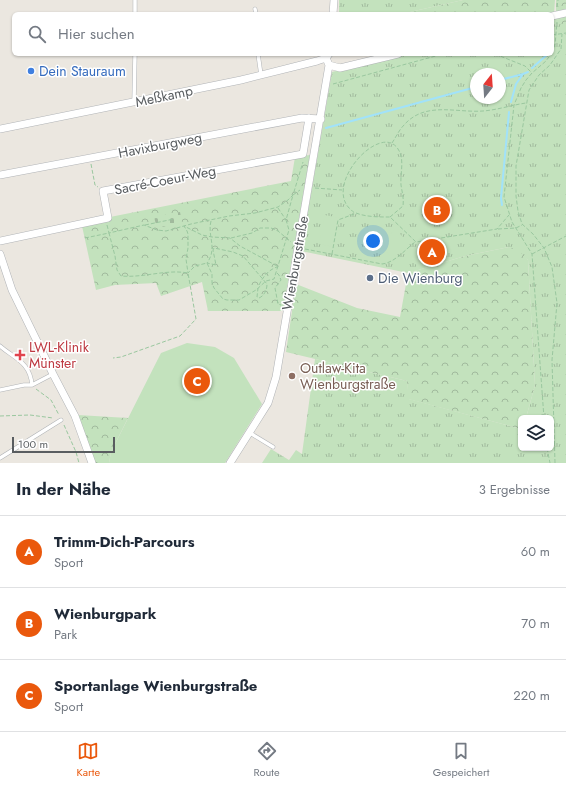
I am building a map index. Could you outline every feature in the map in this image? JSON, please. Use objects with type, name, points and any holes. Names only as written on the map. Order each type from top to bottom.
[{"type":"street","points":[[333,12],[334,0]]},
{"type":"street","points":[[554,16],[566,13]]},
{"type":"street","points":[[328,59],[340,68],[390,56]]},
{"type":"street","name":"Meßkamp","points":[[0,129],[261,75],[328,59]]},
{"type":"street","name":"Wienburgstraße","points":[[230,463],[268,402],[273,390],[321,119],[328,59]]},
{"type":"street","points":[[302,154],[309,118]]},
{"type":"street","name":"Havixburgweg","points":[[0,174],[309,118],[321,119]]},
{"type":"street","name":"Sacré-Coeur-Weg","points":[[105,218],[108,218],[103,191],[302,154]]},
{"type":"street","points":[[0,241],[105,218]]},
{"type":"street","points":[[0,254],[12,290],[75,416],[92,463]]},
{"type":"lane","points":[[135,12],[136,0]]},
{"type":"lane","points":[[134,102],[135,56]]},
{"type":"lane","points":[[258,56],[261,75]]},
{"type":"lane","points":[[0,346],[26,367],[31,376],[32,385]]},
{"type":"lane","points":[[0,390],[24,385],[32,385],[53,374]]},
{"type":"lane","points":[[0,458],[22,447],[61,420]]},
{"type":"lane","points":[[249,432],[273,447]]},
{"type":"path","points":[[554,16],[557,34],[554,48]]},
{"type":"path","points":[[554,35],[566,33]]},
{"type":"path","points":[[556,463],[552,360],[557,303],[552,267],[547,252],[533,234],[522,224],[518,211],[516,196],[516,166],[529,90],[539,75],[550,65],[561,49],[562,34]]},
{"type":"path","points":[[326,83],[333,84],[436,56]]},
{"type":"path","points":[[500,56],[525,66],[532,73]]},
{"type":"path","points":[[544,415],[532,254],[509,215],[504,197],[514,105],[521,88],[532,73],[550,56]]},
{"type":"path","points":[[392,143],[404,125],[413,117],[425,112],[443,109],[483,111],[526,103]]},
{"type":"path","points":[[332,254],[338,220],[355,213],[379,217],[390,217],[403,206],[404,198],[401,185],[402,158],[398,148],[392,143],[384,142],[374,144],[361,155],[350,169],[342,190],[344,203],[355,213]]},
{"type":"path","points":[[286,220],[304,158],[302,154]]},
{"type":"path","points":[[90,158],[95,185],[103,191]]},
{"type":"path","points":[[308,187],[342,190]]},
{"type":"path","points":[[144,225],[166,232],[191,224],[229,216],[255,213],[278,207],[293,195]]},
{"type":"path","points":[[207,263],[212,274],[212,283],[223,298],[227,300],[239,300],[256,290],[266,281],[274,279],[289,230],[286,220],[278,207]]},
{"type":"path","points":[[496,229],[509,215]]},
{"type":"path","points":[[390,217],[416,242]]},
{"type":"path","points":[[105,218],[117,270],[121,276],[132,277],[177,271],[188,273]]},
{"type":"path","points":[[85,238],[174,219]]},
{"type":"path","points":[[188,273],[195,266],[207,263],[216,265],[209,227],[211,220]]},
{"type":"path","points":[[184,226],[202,235],[230,238],[252,233],[260,228],[271,228],[278,231],[298,247],[376,264],[387,263],[416,242],[496,229],[516,228],[522,224]]},
{"type":"path","points":[[113,358],[121,357],[180,336],[196,319],[186,259],[188,234],[184,226]]},
{"type":"path","points":[[532,254],[566,236]]},
{"type":"path","points":[[230,238],[240,246],[278,266]]},
{"type":"path","points":[[213,250],[214,248],[224,250],[243,256],[262,278],[266,281],[267,287],[262,297],[259,298],[257,297],[262,278],[271,269],[278,266]]},
{"type":"path","points":[[207,263],[213,250]]},
{"type":"path","points":[[276,273],[279,275],[281,280],[275,288],[278,304],[288,308]]},
{"type":"path","points":[[0,416],[30,415],[61,420]]},
{"type":"path","points":[[548,451],[550,463]]},
{"type":"green space","points":[[339,0],[463,0],[410,12],[339,12]]},
{"type":"green space","points":[[463,0],[555,0],[554,14],[554,12],[410,12]]},
{"type":"green space","points":[[556,0],[566,0],[566,463],[262,463],[271,449],[289,460],[296,450],[302,454],[315,359],[407,381],[409,399],[518,428],[518,451],[554,451],[554,415],[527,415],[535,385],[528,260],[509,247],[465,256],[408,273],[301,251],[332,72],[397,56],[554,56],[554,18],[556,17]]},
{"type":"green space","points":[[558,0],[566,0],[566,33],[562,34]]},
{"type":"green space","points":[[310,155],[283,311],[208,311],[202,282],[161,296],[156,283],[115,285],[96,290],[82,226],[111,220],[110,217],[291,181],[295,157]]},
{"type":"green space","points":[[180,212],[182,223],[157,228],[154,217]]},
{"type":"green space","points":[[325,215],[340,218],[334,247],[319,244]]},
{"type":"green space","points":[[395,229],[406,240],[390,256],[380,245]]},
{"type":"green space","points":[[444,241],[448,256],[416,265],[418,248]]},
{"type":"green space","points":[[509,247],[518,250],[528,260],[535,385],[527,415],[518,415],[518,428],[408,399],[407,381],[286,352],[296,284],[357,308],[400,317],[408,273],[465,256]]},
{"type":"green space","points":[[187,343],[215,347],[234,358],[262,404],[225,463],[109,463],[111,452],[161,353]]},
{"type":"green space","points":[[78,415],[128,418],[111,452],[109,463],[94,463]]},
{"type":"waterway","points":[[532,68],[546,56]]},
{"type":"waterway","points":[[506,78],[528,72]]},
{"type":"waterway","points":[[511,102],[516,84],[523,74]]},
{"type":"waterway","points":[[326,128],[470,89]]},
{"type":"waterway","points":[[502,205],[501,198],[509,112]]},
{"type":"place","name":"Dein Stauraum","points":[[31,71]]},
{"type":"place","name":"Wienburgpark","points":[[437,210]]},
{"type":"place","name":"Trimm-Dich-Parcours","points":[[432,252]]},
{"type":"place","name":"Die Wienburg","points":[[370,278]]},
{"type":"place","name":"LWL-Klinik Münster","points":[[20,355]]},
{"type":"place","name":"Outlaw-Kita Wienburgstraße","points":[[292,376]]},
{"type":"place","name":"Sportanlage Wienburgstraße","points":[[197,381]]}]
